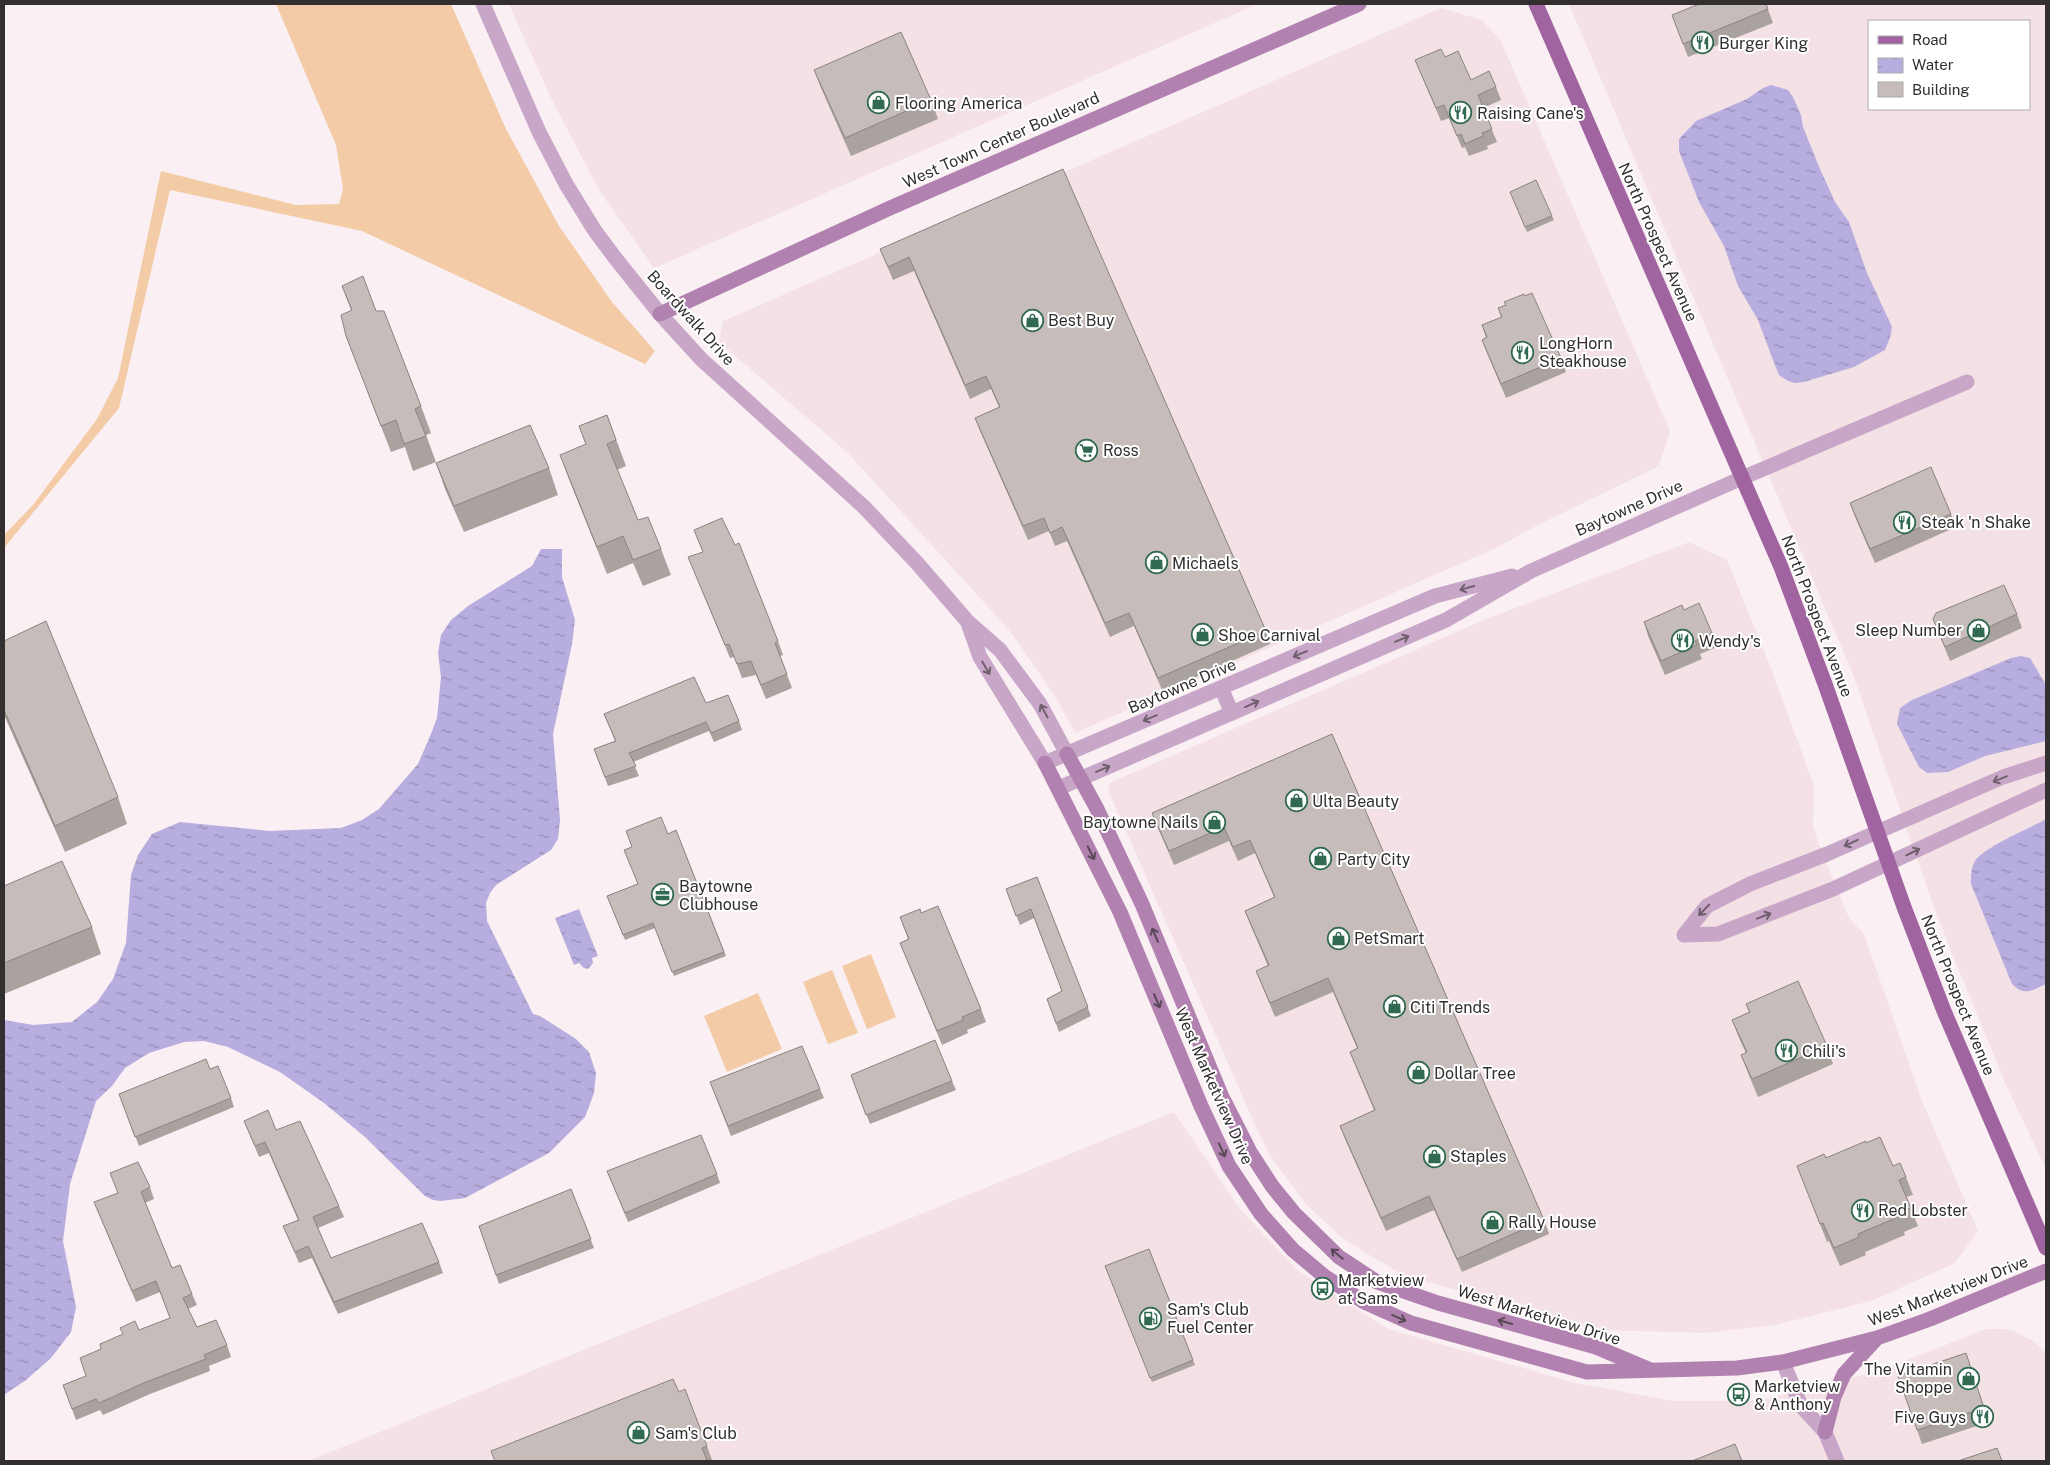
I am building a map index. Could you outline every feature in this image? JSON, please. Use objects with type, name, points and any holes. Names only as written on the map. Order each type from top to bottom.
[{"type":"main road","name":"West Town Center Boulevard","points":[[660,314],[890,208],[1359,4]]},
{"type":"main road","name":"North Prospect Avenue","points":[[1536,4],[1742,478],[1794,603],[1826,684],[1877,832],[1944,1011],[2046,1248]]},
{"type":"main road","name":"West Marketview Drive","points":[[1067,754],[1096,806],[1142,904],[1222,1097],[1250,1152],[1272,1186],[1294,1213],[1339,1257],[1377,1282],[1438,1303],[1596,1347],[1654,1372]]},
{"type":"main road","name":"West Marketview Drive","points":[[1044,763],[1059,788],[1120,912],[1201,1106],[1229,1166],[1261,1214],[1293,1250],[1324,1276],[1364,1302],[1411,1324],[1586,1372],[1654,1372],[1737,1368],[1783,1362],[1877,1338],[1930,1319],[2046,1271]]},
{"type":"main road","points":[[1825,1432],[1834,1397],[1844,1374],[1877,1338]]},
{"type":"street","name":"Boardwalk Drive","points":[[482,4],[539,132],[566,184],[605,245],[660,314],[712,370],[864,507],[917,563],[968,622],[1000,650],[1040,704],[1067,754]]},
{"type":"street","name":"Baytowne Drive","points":[[1059,788],[1446,620],[1531,571],[1967,382]]},
{"type":"street","name":"Baytowne Drive","points":[[1044,763],[1435,596],[1531,571]]},
{"type":"street","name":"Boardwalk Drive","points":[[968,622],[980,657],[1044,763]]},
{"type":"street","points":[[1221,688],[1232,713]]},
{"type":"street","points":[[2046,763],[2003,777],[1827,854],[1750,884],[1707,906],[1684,934],[1718,934],[1833,889],[2046,790]]},
{"type":"street","points":[[1783,1362],[1800,1406],[1825,1432],[1837,1461]]},
{"type":"shaded area","points":[[276,4],[451,4],[506,129],[559,226],[612,302],[655,351],[645,364],[362,231],[170,190],[119,408],[4,548],[4,535],[33,505],[97,419],[118,378],[161,171],[296,205],[339,204],[343,189],[336,145]]},
{"type":"shaded area","points":[[509,4],[1258,4],[654,268],[599,190],[551,98]]},
{"type":"shaded area","points":[[1569,4],[2046,4],[2046,1169],[2006,1085],[1936,913],[1852,672]]},
{"type":"shaded area","points":[[1441,8],[1482,20],[1501,41],[1670,431],[1659,466],[1538,525],[1496,548],[1075,733],[1058,701],[1010,631],[847,452],[719,342],[723,321]]},
{"type":"shaded area","points":[[1691,543],[1727,560],[1769,663],[1814,786],[1813,825],[1817,839],[1849,918],[1864,934],[1922,1101],[1978,1231],[1955,1263],[1874,1300],[1848,1307],[1774,1325],[1706,1333],[1598,1330],[1403,1275],[1340,1236],[1306,1204],[1271,1157],[1259,1134],[1108,790],[1110,784],[1116,780],[1489,618]]},
{"type":"shaded area","points":[[871,954],[896,1017],[867,1029],[842,966]]},
{"type":"shaded area","points":[[832,970],[858,1033],[828,1044],[803,982]]},
{"type":"shaded area","points":[[758,993],[782,1049],[727,1072],[704,1016]]},
{"type":"shaded area","points":[[1174,1112],[1240,1209],[1297,1270],[1388,1329],[1576,1383],[1674,1401],[1759,1401],[1879,1371],[1986,1329],[2014,1331],[2033,1341],[2046,1353],[2046,1461],[308,1461]]},
{"type":"water","points":[[1771,85],[1788,90],[1793,97],[1820,169],[1835,202],[1849,222],[1867,273],[1892,327],[1885,350],[1854,367],[1795,383],[1779,375],[1758,320],[1738,286],[1724,246],[1699,202],[1679,151],[1679,139],[1696,121],[1747,99]]},
{"type":"water","points":[[541,549],[562,549],[562,577],[575,620],[572,644],[553,734],[560,820],[558,839],[551,850],[496,885],[486,903],[487,921],[533,1014],[540,1016],[576,1039],[589,1052],[596,1073],[594,1093],[585,1117],[549,1153],[465,1198],[433,1200],[425,1196],[365,1137],[324,1103],[280,1072],[228,1047],[204,1041],[184,1042],[149,1053],[125,1068],[112,1086],[96,1101],[70,1184],[63,1241],[76,1307],[71,1332],[51,1358],[26,1380],[4,1395],[4,1020],[33,1025],[72,1022],[97,1002],[113,979],[126,943],[131,875],[138,855],[152,834],[180,822],[270,831],[341,828],[362,820],[379,809],[418,764],[437,718],[441,677],[438,653],[441,635],[451,620],[468,606],[532,566]]},
{"type":"water","points":[[2021,656],[2030,658],[2046,685],[2046,741],[1985,756],[1948,772],[1927,773],[1919,767],[1897,724],[1900,708],[1912,700],[2011,658]]},
{"type":"water","points":[[2046,819],[2046,984],[2033,990],[2025,991],[2012,984],[1971,884],[1971,872],[1975,861],[1988,850]]},
{"type":"water","points":[[579,909],[598,956],[592,958],[593,963],[588,969],[579,963],[574,965],[555,918]]},
{"type":"building","points":[[1699,4],[1766,4],[1768,9],[1683,44],[1672,15]]},
{"type":"building","name":"Flooring America","points":[[901,32],[931,100],[845,138],[814,70]]},
{"type":"building","name":"Raising Cane's","points":[[1441,49],[1445,57],[1458,51],[1471,80],[1489,71],[1496,87],[1478,95],[1492,129],[1482,133],[1483,136],[1465,144],[1461,134],[1457,136],[1444,105],[1436,108],[1415,60]]},
{"type":"building","points":[[1063,169],[1266,631],[1158,678],[1129,613],[1105,623],[1062,527],[1050,533],[1044,518],[1023,526],[975,418],[1000,407],[986,376],[965,385],[909,257],[888,267],[880,249]]},
{"type":"building","points":[[1536,180],[1552,216],[1525,227],[1510,192]]},
{"type":"building","points":[[363,276],[376,311],[384,311],[421,406],[415,409],[426,436],[404,444],[396,420],[381,426],[346,336],[341,315],[352,310],[342,286]]},
{"type":"building","name":"LongHorn Steakhouse","points":[[1532,293],[1561,358],[1501,384],[1482,340],[1487,337],[1482,325],[1502,317],[1498,308],[1506,305],[1504,302]]},
{"type":"building","points":[[607,415],[616,440],[607,444],[638,520],[648,517],[661,549],[633,560],[623,536],[597,547],[560,455],[586,444],[579,426]]},
{"type":"building","points":[[530,425],[549,468],[454,506],[436,463]]},
{"type":"building","name":"Steak 'n Shake","points":[[1931,467],[1951,514],[1870,549],[1850,503]]},
{"type":"building","points":[[722,518],[735,545],[739,543],[778,641],[775,643],[787,674],[761,685],[751,661],[737,664],[729,644],[725,645],[688,557],[703,552],[694,530]]},
{"type":"building","points":[[2004,585],[2017,614],[1945,647],[1933,619],[1936,613]]},
{"type":"building","name":"Wendy's","points":[[1699,603],[1712,633],[1695,641],[1697,645],[1661,661],[1644,622],[1682,605],[1684,610]]},
{"type":"building","points":[[46,621],[118,797],[55,826],[4,710],[4,641]]},
{"type":"building","points":[[694,677],[706,703],[728,695],[739,721],[711,733],[706,722],[629,753],[636,766],[605,777],[594,749],[616,741],[604,714]]},
{"type":"building","points":[[1332,734],[1544,1220],[1457,1259],[1429,1196],[1381,1218],[1340,1126],[1375,1110],[1350,1052],[1358,1048],[1328,978],[1270,1003],[1256,971],[1269,965],[1245,911],[1275,897],[1250,840],[1233,847],[1224,827],[1169,851],[1152,813]]},
{"type":"building","name":"Baytowne Clubhouse","points":[[661,817],[668,834],[676,830],[724,952],[672,972],[653,923],[623,935],[607,896],[638,884],[624,850],[632,847],[626,831]]},
{"type":"building","points":[[62,861],[92,927],[4,963],[4,886]]},
{"type":"building","points":[[1037,877],[1088,1007],[1056,1023],[1047,999],[1062,991],[1031,909],[1016,916],[1006,889]]},
{"type":"building","points":[[938,906],[981,1009],[962,1017],[963,1020],[937,1031],[900,943],[909,939],[900,917],[920,909],[921,913]]},
{"type":"building","name":"Chili's","points":[[1798,981],[1827,1046],[1752,1079],[1741,1055],[1747,1052],[1732,1020],[1750,1012],[1746,1004]]},
{"type":"building","points":[[935,1040],[952,1081],[866,1115],[851,1075]]},
{"type":"building","points":[[802,1046],[820,1089],[728,1126],[710,1082]]},
{"type":"building","points":[[206,1059],[210,1069],[218,1066],[231,1098],[135,1137],[119,1094]]},
{"type":"building","points":[[268,1110],[276,1130],[300,1121],[339,1206],[313,1217],[331,1258],[422,1223],[439,1262],[334,1302],[308,1246],[295,1252],[283,1226],[299,1220],[265,1142],[255,1146],[244,1121]]},
{"type":"building","points":[[701,1135],[717,1174],[625,1213],[607,1171]]},
{"type":"building","name":"Red Lobster","points":[[1880,1137],[1893,1166],[1900,1163],[1906,1177],[1899,1180],[1911,1208],[1897,1214],[1898,1217],[1858,1234],[1859,1237],[1834,1248],[1823,1223],[1820,1224],[1797,1166],[1824,1154],[1826,1158]]},
{"type":"building","points":[[138,1162],[150,1187],[141,1192],[172,1268],[180,1265],[192,1294],[183,1298],[197,1327],[216,1320],[227,1345],[204,1355],[206,1359],[146,1382],[99,1403],[96,1399],[72,1409],[63,1385],[86,1376],[80,1358],[101,1349],[100,1344],[123,1334],[120,1328],[135,1321],[139,1330],[170,1318],[156,1281],[132,1291],[94,1202],[118,1193],[110,1173]]},
{"type":"building","points":[[571,1189],[591,1239],[496,1275],[479,1226]]},
{"type":"building","name":"Sam's Club Fuel Center","points":[[1149,1249],[1193,1360],[1150,1378],[1105,1266]]},
{"type":"building","points":[[1966,1353],[1984,1408],[1917,1430],[1898,1376]]},
{"type":"building","name":"Sam's Club","points":[[673,1379],[679,1392],[685,1389],[707,1446],[702,1448],[707,1460],[705,1461],[495,1461],[491,1451]]},
{"type":"building","points":[[1735,1444],[1742,1461],[1692,1461]]},
{"type":"building","points":[[1997,1448],[2002,1461],[1958,1461]]},
{"type":"place","name":"Burger King","points":[[1703,43]]},
{"type":"place","name":"Flooring America","points":[[879,103]]},
{"type":"place","name":"Raising Cane's","points":[[1461,113]]},
{"type":"place","name":"Best Buy","points":[[1032,320]]},
{"type":"place","name":"LongHorn Steakhouse","points":[[1523,352]]},
{"type":"place","name":"Ross","points":[[1087,450]]},
{"type":"place","name":"Steak 'n Shake","points":[[1905,522]]},
{"type":"place","name":"Michaels","points":[[1156,563]]},
{"type":"place","name":"Sleep Number","points":[[1978,630]]},
{"type":"place","name":"Shoe Carnival","points":[[1202,635]]},
{"type":"place","name":"Wendy's","points":[[1683,641]]},
{"type":"place","name":"Ulta Beauty","points":[[1296,801]]},
{"type":"place","name":"Baytowne Nails","points":[[1214,822]]},
{"type":"place","name":"Party City","points":[[1321,859]]},
{"type":"place","name":"Baytowne Clubhouse","points":[[663,895]]},
{"type":"place","name":"PetSmart","points":[[1338,938]]},
{"type":"place","name":"Citi Trends","points":[[1394,1007]]},
{"type":"place","name":"Chili's","points":[[1786,1051]]},
{"type":"place","name":"Dollar Tree","points":[[1418,1073]]},
{"type":"place","name":"Staples","points":[[1434,1156]]},
{"type":"place","name":"Red Lobster","points":[[1862,1210]]},
{"type":"place","name":"Rally House","points":[[1492,1222]]},
{"type":"place","name":"Marketview at Sams","points":[[1322,1289]]},
{"type":"place","name":"Sam's Club Fuel Center","points":[[1151,1318]]},
{"type":"place","name":"The Vitamin Shoppe","points":[[1968,1378]]},
{"type":"place","name":"Marketview & Anthony","points":[[1738,1395]]},
{"type":"place","name":"Five Guys","points":[[1982,1417]]},
{"type":"place","name":"Sam's Club","points":[[639,1433]]}]
